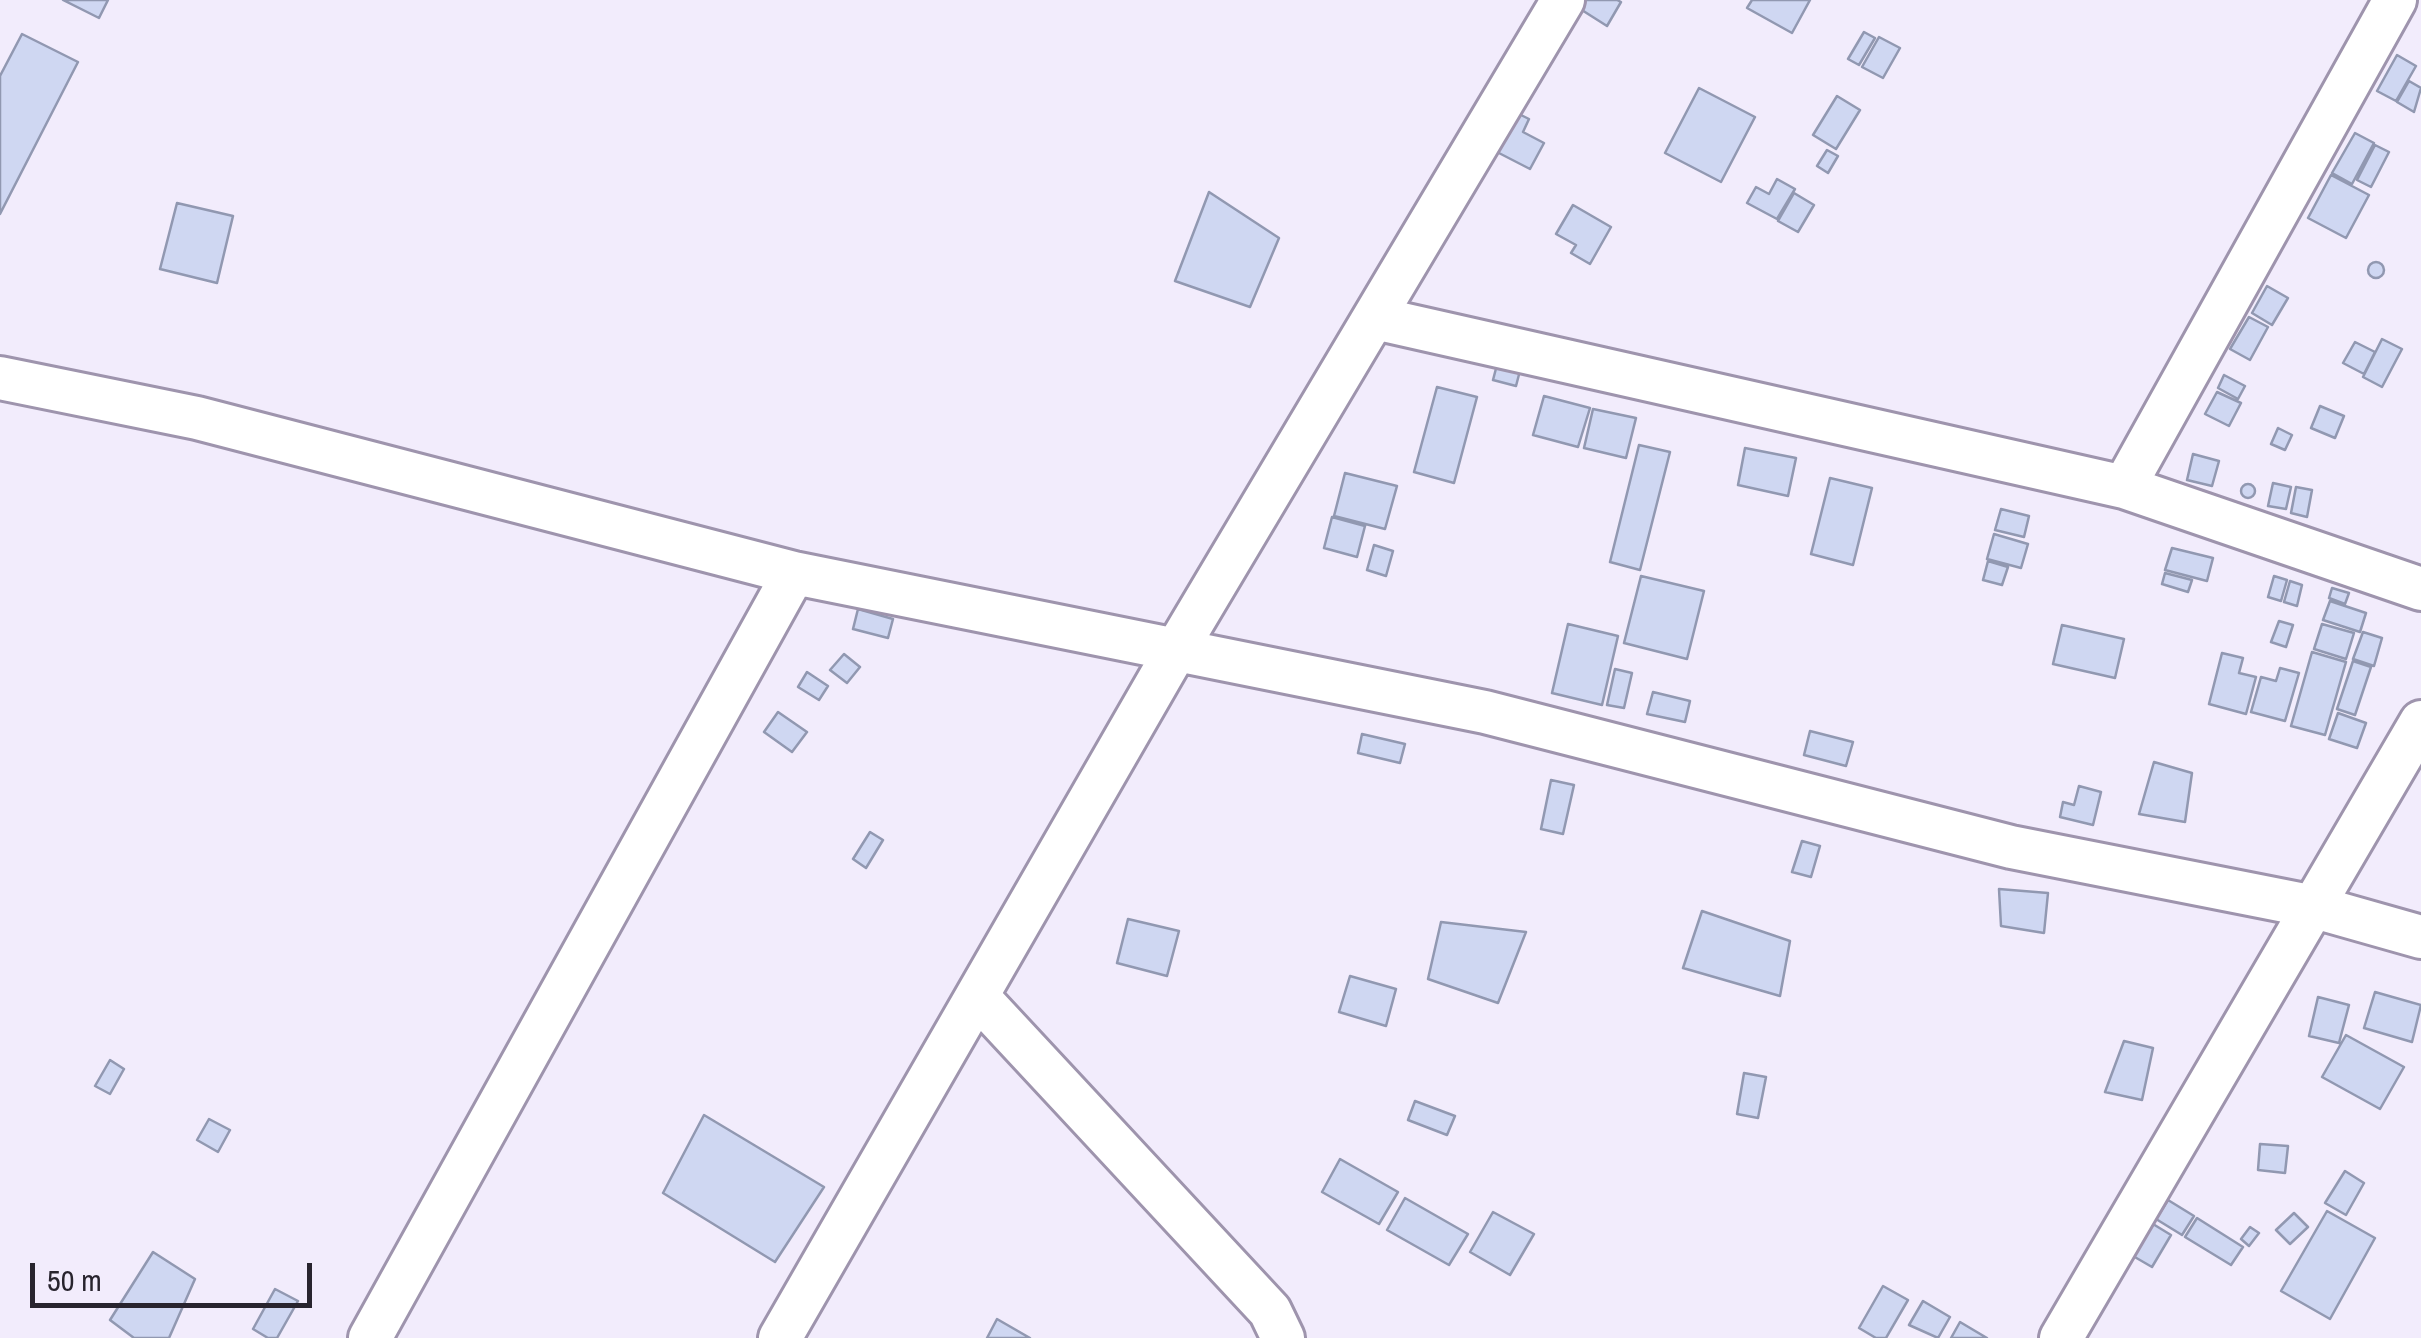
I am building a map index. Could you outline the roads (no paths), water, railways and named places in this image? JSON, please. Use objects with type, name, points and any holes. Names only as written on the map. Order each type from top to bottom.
[{"type":"street","points":[[780,1338],[1176,650],[1562,0]]},
{"type":"street","points":[[2124,487],[2395,0]]},
{"type":"street","points":[[1374,318],[2124,487],[2421,589]]},
{"type":"street","points":[[0,378],[197,418],[794,573],[1485,712],[2012,847],[2315,907],[2421,937]]},
{"type":"street","points":[[370,1338],[794,573]]},
{"type":"street","points":[[2060,1338],[2421,722]]},
{"type":"street","points":[[977,996],[1270,1311],[1283,1338]]}]
